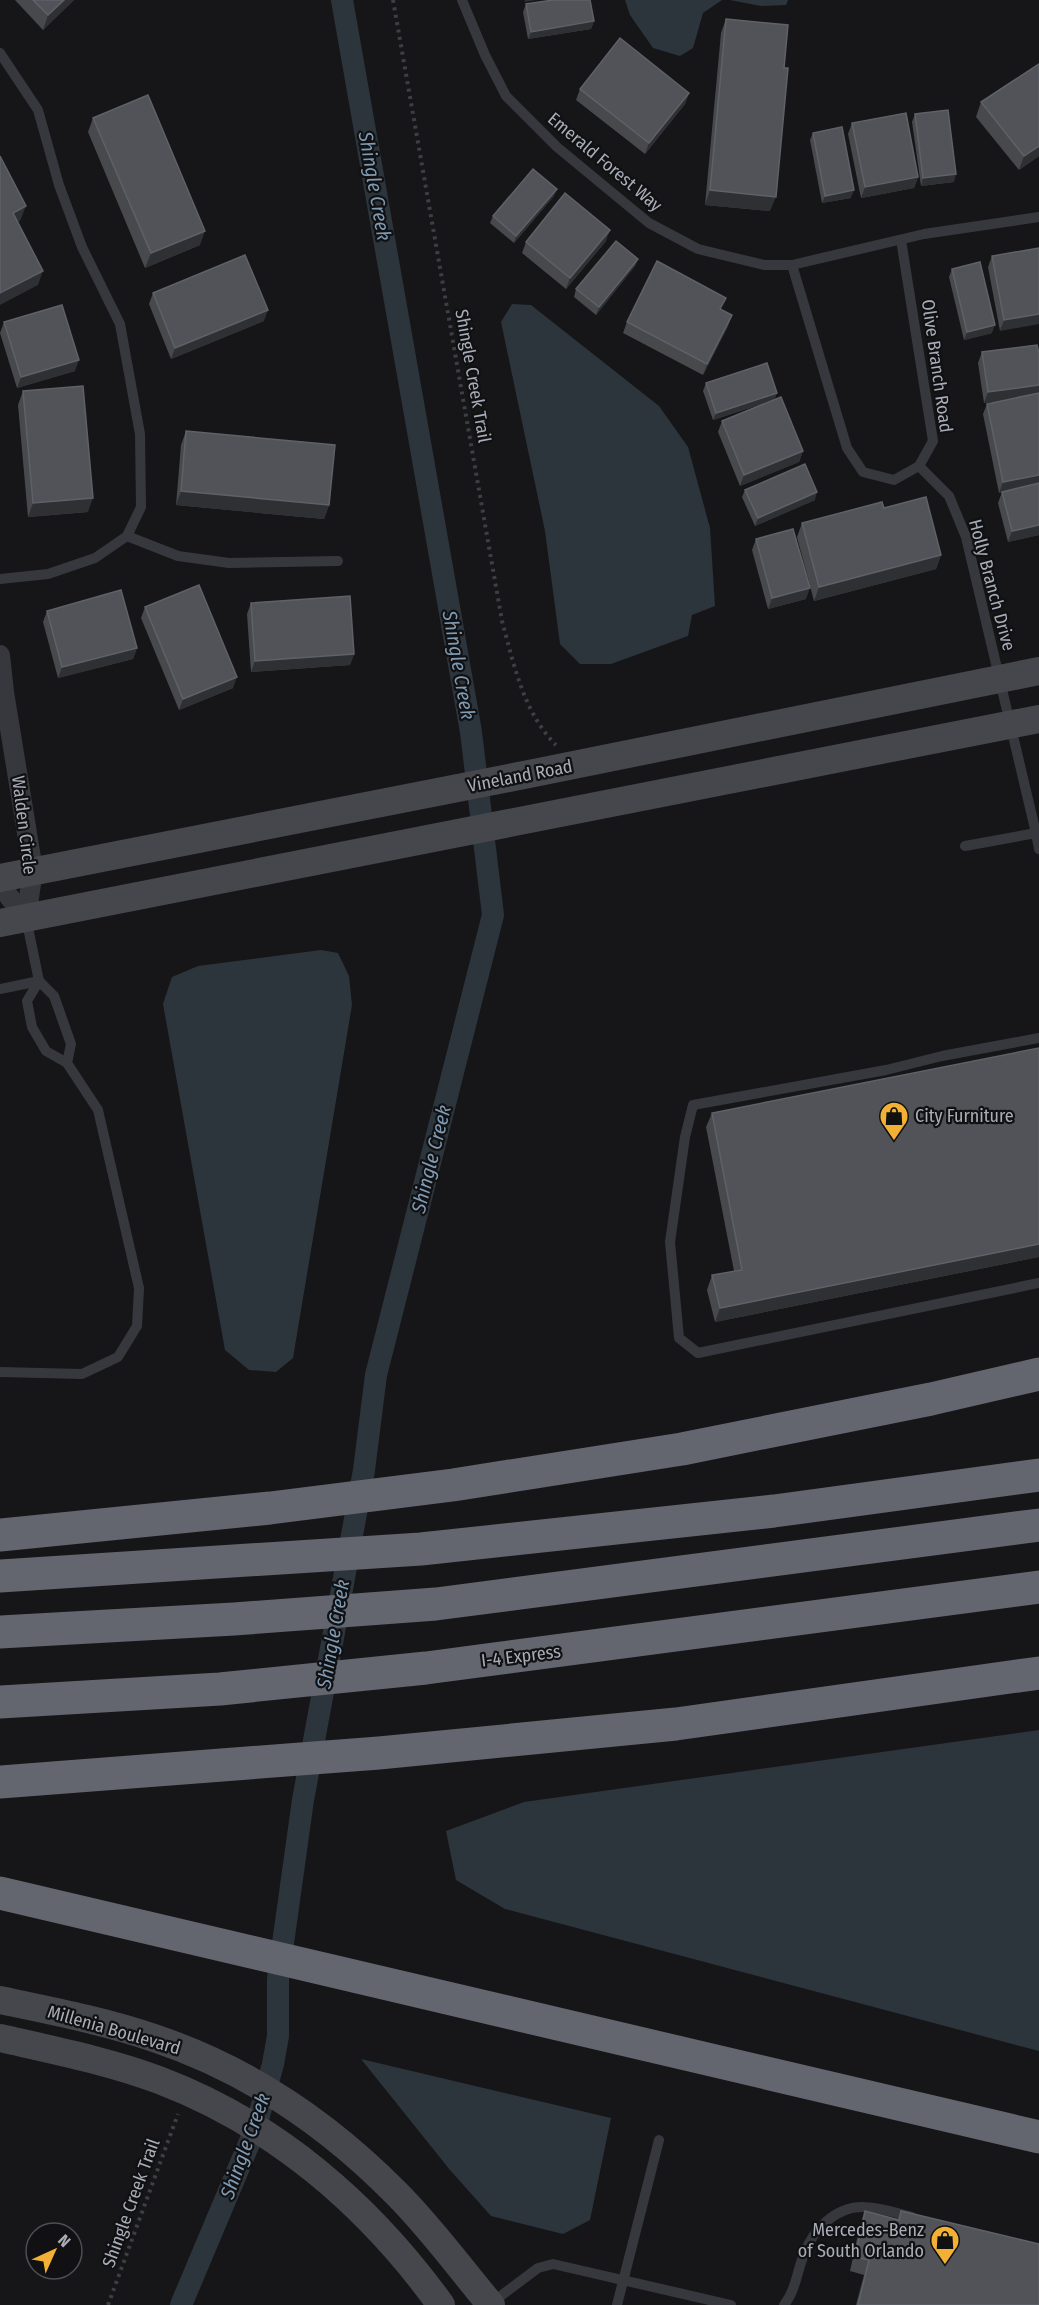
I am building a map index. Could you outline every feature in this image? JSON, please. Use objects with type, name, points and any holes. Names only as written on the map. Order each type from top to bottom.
[{"type":"highway","points":[[0,1535],[270,1508],[453,1485],[682,1449],[931,1399],[1039,1374]]},
{"type":"highway","points":[[0,1576],[421,1549],[774,1511],[1039,1475]]},
{"type":"highway","points":[[0,1632],[234,1619],[436,1604],[1039,1525]]},
{"type":"highway","name":"I-4 Express","points":[[0,1702],[220,1689],[426,1668],[1039,1587]]},
{"type":"highway","points":[[0,1782],[379,1753],[676,1724],[1039,1673]]},
{"type":"highway","points":[[0,1893],[1039,2137]]},
{"type":"street","name":"Walden Circle","points":[[0,655],[33,870],[13,920]]},
{"type":"street","name":"Vineland Road","points":[[0,878],[422,796],[1039,671]]},
{"type":"street","points":[[13,920],[1039,719]]},
{"type":"street","name":"Walden Circle","points":[[0,885],[13,920]]},
{"type":"street","name":"Millenia Boulevard","points":[[0,2000],[137,2033],[175,2046],[225,2068],[264,2089],[302,2113],[350,2149],[398,2194],[489,2305]]},
{"type":"street","name":"Millenia Boulevard","points":[[0,2038],[121,2067],[160,2080],[212,2104],[289,2150],[328,2180],[369,2218],[441,2305]]},
{"type":"lane","name":"Emerald Forest Way","points":[[462,0],[485,55],[507,96],[557,147],[649,223],[698,249],[765,265],[792,265],[924,234],[1039,217]]},
{"type":"lane","points":[[0,52],[38,110],[59,185],[78,237],[120,324],[140,434],[141,507],[127,536],[95,558],[48,574],[0,579]]},
{"type":"lane","name":"Olive Branch Road","points":[[901,240],[933,441],[919,466]]},
{"type":"lane","points":[[792,265],[847,448],[862,472],[894,480],[919,466]]},
{"type":"lane","name":"Holly Branch Drive","points":[[919,466],[949,496],[966,537],[1038,833],[1039,849]]},
{"type":"lane","points":[[127,536],[178,556],[229,563],[338,561]]},
{"type":"lane","points":[[965,846],[1038,833]]},
{"type":"lane","points":[[13,920],[39,981],[54,996],[71,1044],[67,1063]]},
{"type":"lane","points":[[0,989],[39,981]]},
{"type":"lane","points":[[0,1372],[82,1374],[118,1357],[137,1326],[139,1288],[98,1110],[67,1063],[46,1051],[32,1027],[27,1001],[39,981]]},
{"type":"lane","points":[[1039,1038],[942,1056],[886,1070],[693,1105],[685,1137],[670,1242],[679,1338],[698,1353],[1039,1283]]},
{"type":"lane","points":[[617,2305],[659,2140]]},
{"type":"lane","points":[[784,2305],[791,2296],[809,2244],[823,2224],[833,2216],[859,2207],[871,2207],[920,2218]]},
{"type":"lane","points":[[489,2305],[532,2272],[545,2265],[561,2266],[731,2305]]},
{"type":"path","name":"Shingle Creek Trail","points":[[393,0],[502,621],[521,689],[542,731],[557,745]]},
{"type":"path","name":"Shingle Creek Trail","points":[[108,2305],[179,2110]]},
{"type":"shaded area","points":[[625,0],[722,0],[703,13],[693,48],[680,56],[653,48],[630,15]]},
{"type":"shaded area","points":[[730,0],[788,0],[786,5],[761,6]]},
{"type":"shaded area","points":[[512,304],[531,305],[659,406],[688,447],[710,528],[715,606],[692,615],[688,636],[611,664],[580,664],[560,644],[545,531],[501,322]]},
{"type":"shaded area","points":[[321,950],[338,953],[349,976],[352,1005],[293,1358],[276,1372],[249,1370],[225,1350],[163,1004],[172,977],[198,966]]},
{"type":"shaded area","points":[[1039,1730],[1039,2051],[505,1909],[456,1880],[446,1831],[524,1802]]},
{"type":"shaded area","points":[[361,2059],[611,2118],[590,2220],[563,2234],[491,2216],[450,2170]]},
{"type":"building","points":[[33,0],[64,0],[48,15]]},
{"type":"building","points":[[553,0],[590,0],[594,21],[531,32],[526,4]]},
{"type":"building","points":[[726,19],[788,25],[784,68],[788,68],[776,197],[710,190]]},
{"type":"building","points":[[620,38],[689,93],[649,143],[580,89]]},
{"type":"building","points":[[1039,64],[1039,146],[1024,156],[981,102]]},
{"type":"building","points":[[148,95],[205,231],[151,253],[93,118]]},
{"type":"building","points":[[948,110],[956,174],[923,178],[915,114]]},
{"type":"building","points":[[906,113],[918,177],[865,187],[852,123]]},
{"type":"building","points":[[842,127],[854,190],[825,196],[813,133]]},
{"type":"building","points":[[0,156],[26,206],[13,213],[43,271],[0,293]]},
{"type":"building","points":[[533,169],[557,189],[516,236],[493,216]]},
{"type":"building","points":[[565,193],[610,230],[570,278],[526,242]]},
{"type":"building","points":[[616,241],[638,259],[599,307],[576,289]]},
{"type":"building","points":[[1039,248],[1039,314],[1004,320],[992,256]]},
{"type":"building","points":[[245,255],[268,310],[175,348],[153,293]]},
{"type":"building","points":[[657,261],[726,298],[720,309],[732,315],[707,364],[627,322]]},
{"type":"building","points":[[980,262],[995,325],[967,332],[952,269]]},
{"type":"building","points":[[62,305],[79,360],[21,377],[4,322]]},
{"type":"building","points":[[1037,345],[1039,385],[988,392],[982,352]]},
{"type":"building","points":[[767,363],[777,393],[716,413],[706,383]]},
{"type":"building","points":[[83,386],[93,498],[33,503],[23,391]]},
{"type":"building","points":[[1039,393],[1039,475],[1003,482],[987,404]]},
{"type":"building","points":[[781,397],[803,451],[744,475],[722,421]]},
{"type":"building","points":[[186,431],[335,445],[329,505],[181,491]]},
{"type":"building","points":[[805,464],[817,492],[758,518],[745,490]]},
{"type":"building","points":[[1039,483],[1039,525],[1012,531],[1002,492]]},
{"type":"building","points":[[926,497],[941,555],[819,587],[802,523],[882,502],[884,508]]},
{"type":"building","points":[[793,529],[810,588],[772,598],[756,539]]},
{"type":"building","points":[[199,585],[237,677],[183,699],[145,607]]},
{"type":"building","points":[[121,590],[137,648],[62,667],[47,611]]},
{"type":"building","points":[[350,596],[354,654],[255,661],[251,603]]},
{"type":"building","points":[[1039,1048],[1039,1244],[720,1308],[712,1275],[742,1270],[712,1113]]},
{"type":"building","name":"Mercedes-Benz of South Orlando","points":[[865,2211],[899,2220],[901,2211],[1039,2244],[1039,2305],[858,2305],[869,2260],[855,2257]]},
{"type":"waterway","name":"Shingle Creek","points":[[181,2305],[256,2127],[273,2064],[278,2036],[278,1979],[303,1800],[364,1470],[376,1375],[493,915],[471,732],[342,0]]},
{"type":"place","name":"City Furniture","points":[[894,1142]]},
{"type":"place","name":"Mercedes-Benz of South Orlando","points":[[945,2266]]}]
